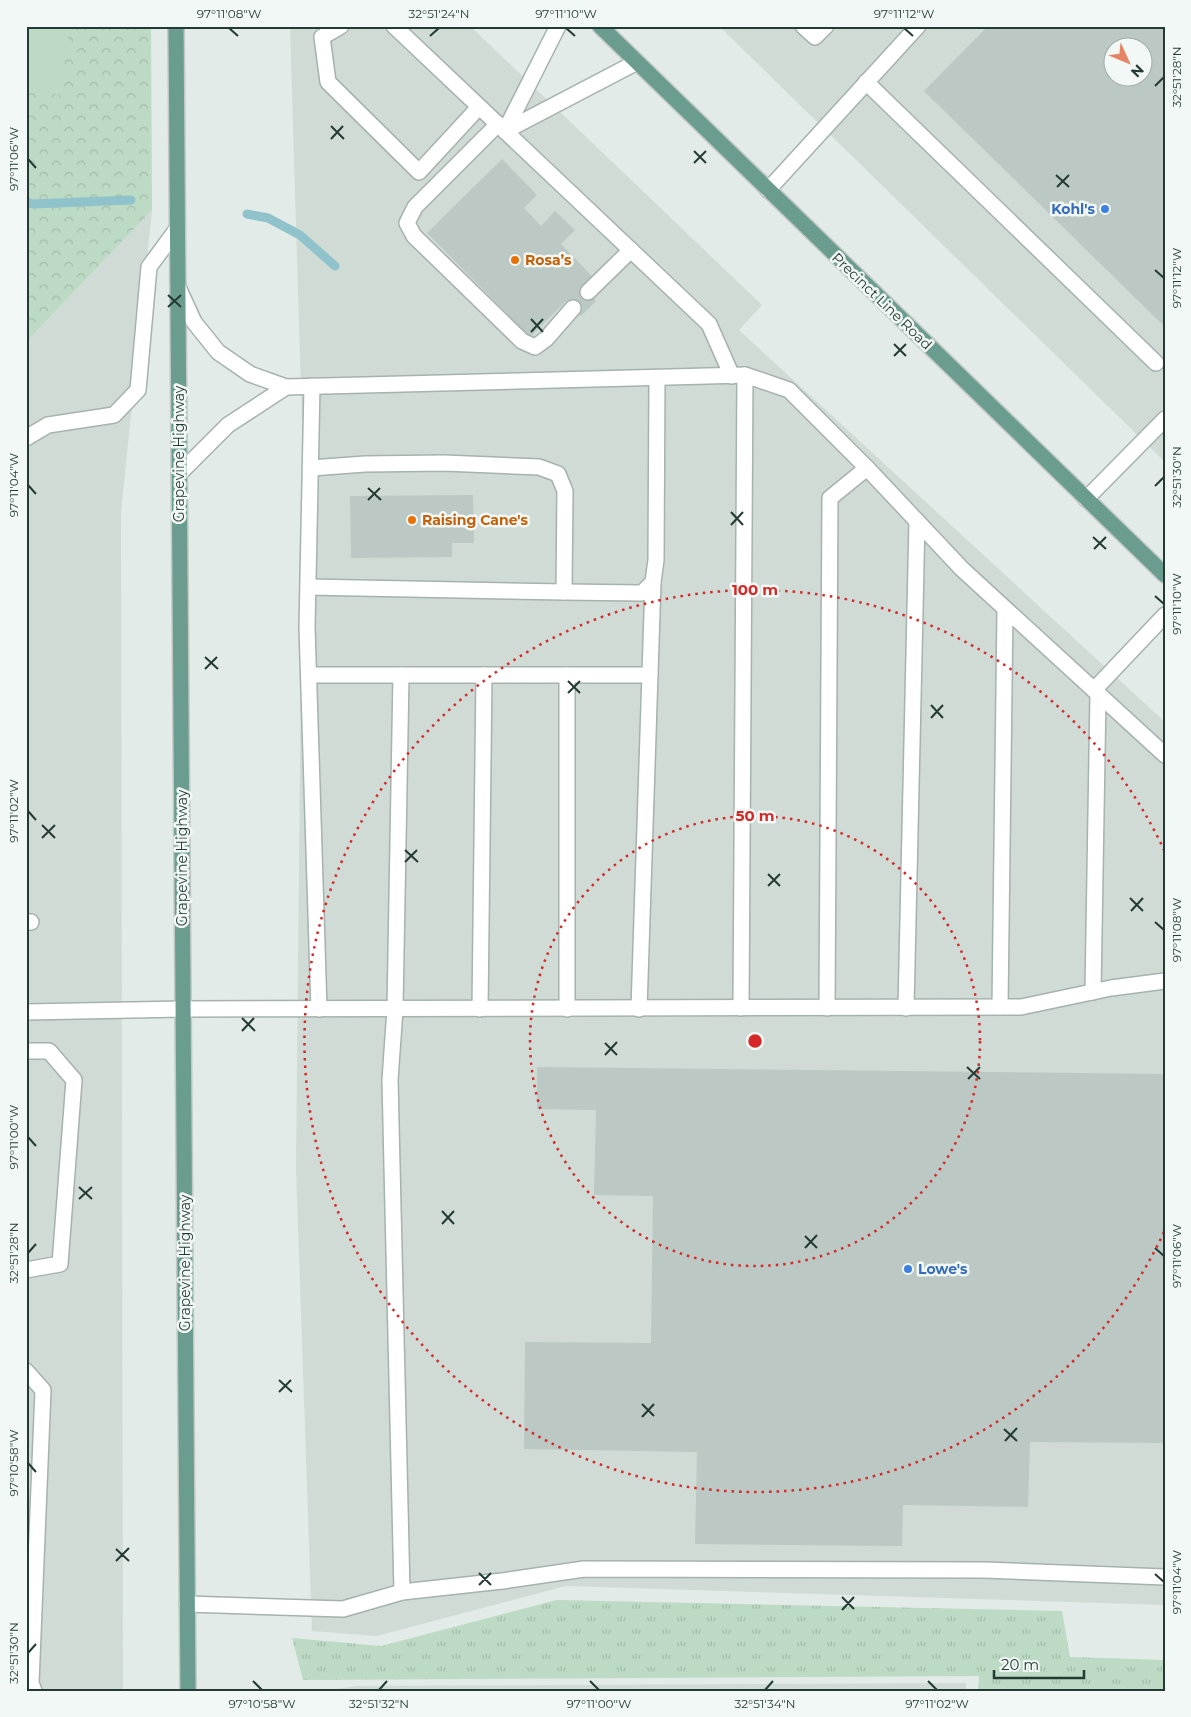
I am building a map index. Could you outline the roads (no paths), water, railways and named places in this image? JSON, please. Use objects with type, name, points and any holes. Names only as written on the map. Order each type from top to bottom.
[{"type":"main road","name":"Grapevine Highway","points":[[176,26],[188,1691]]},
{"type":"main road","name":"Precinct Line Road","points":[[606,29],[637,62],[768,190],[1165,575]]},
{"type":"lane","points":[[341,26],[322,37],[328,82],[419,172],[479,107]]},
{"type":"lane","points":[[394,26],[709,324],[738,376],[742,1008]]},
{"type":"lane","points":[[501,128],[558,26]]},
{"type":"lane","points":[[803,26],[815,38],[826,26]]},
{"type":"lane","points":[[768,190],[918,26]]},
{"type":"lane","points":[[573,308],[546,339],[534,347],[522,341],[414,236],[407,223],[415,206],[501,128],[637,62]]},
{"type":"lane","points":[[866,82],[1156,363]]},
{"type":"lane","points":[[26,438],[48,425],[114,415],[138,390],[149,267],[177,229]]},
{"type":"lane","points":[[588,292],[631,250]]},
{"type":"lane","points":[[178,287],[194,322],[218,352],[250,374],[286,387],[738,376],[789,390],[867,468],[962,569],[1165,755]]},
{"type":"lane","points":[[639,1009],[653,582],[656,560],[657,378]]},
{"type":"lane","points":[[312,386],[307,627],[319,1009]]},
{"type":"lane","points":[[179,474],[228,425],[286,387]]},
{"type":"lane","points":[[1086,499],[1165,420]]},
{"type":"lane","points":[[310,468],[365,464],[444,463],[539,467],[558,474],[565,491],[564,592]]},
{"type":"lane","points":[[827,1008],[830,498],[867,468]]},
{"type":"lane","points":[[906,1008],[917,521]]},
{"type":"lane","points":[[308,587],[642,592],[653,582]]},
{"type":"lane","points":[[1000,1007],[1005,609]]},
{"type":"lane","points":[[1093,992],[1096,692],[1165,615]]},
{"type":"lane","points":[[309,675],[650,675]]},
{"type":"lane","points":[[401,675],[395,1009],[390,1080],[402,1592]]},
{"type":"lane","points":[[480,1009],[484,675]]},
{"type":"lane","points":[[567,675],[567,1009]]},
{"type":"lane","points":[[26,1012],[319,1009],[1021,1007],[1093,992],[1165,981]]},
{"type":"lane","points":[[26,1051],[49,1051],[74,1080],[60,1264],[26,1270]]},
{"type":"lane","points":[[26,1371],[43,1390],[31,1538],[31,1683],[34,1691]]},
{"type":"lane","points":[[187,1604],[343,1610],[402,1592],[502,1581],[584,1569],[984,1570],[1165,1577]]},
{"type":"waterway","points":[[26,202],[33,204],[131,200]]},
{"type":"waterway","points":[[247,214],[268,218],[300,235],[335,266]]},
{"type":"place","name":"Kohl's","points":[[1105,209]]},
{"type":"place","name":"Rosa’s","points":[[515,260]]},
{"type":"place","name":"Raising Cane's","points":[[412,520]]},
{"type":"place","name":"Lowe's","points":[[908,1269]]}]
